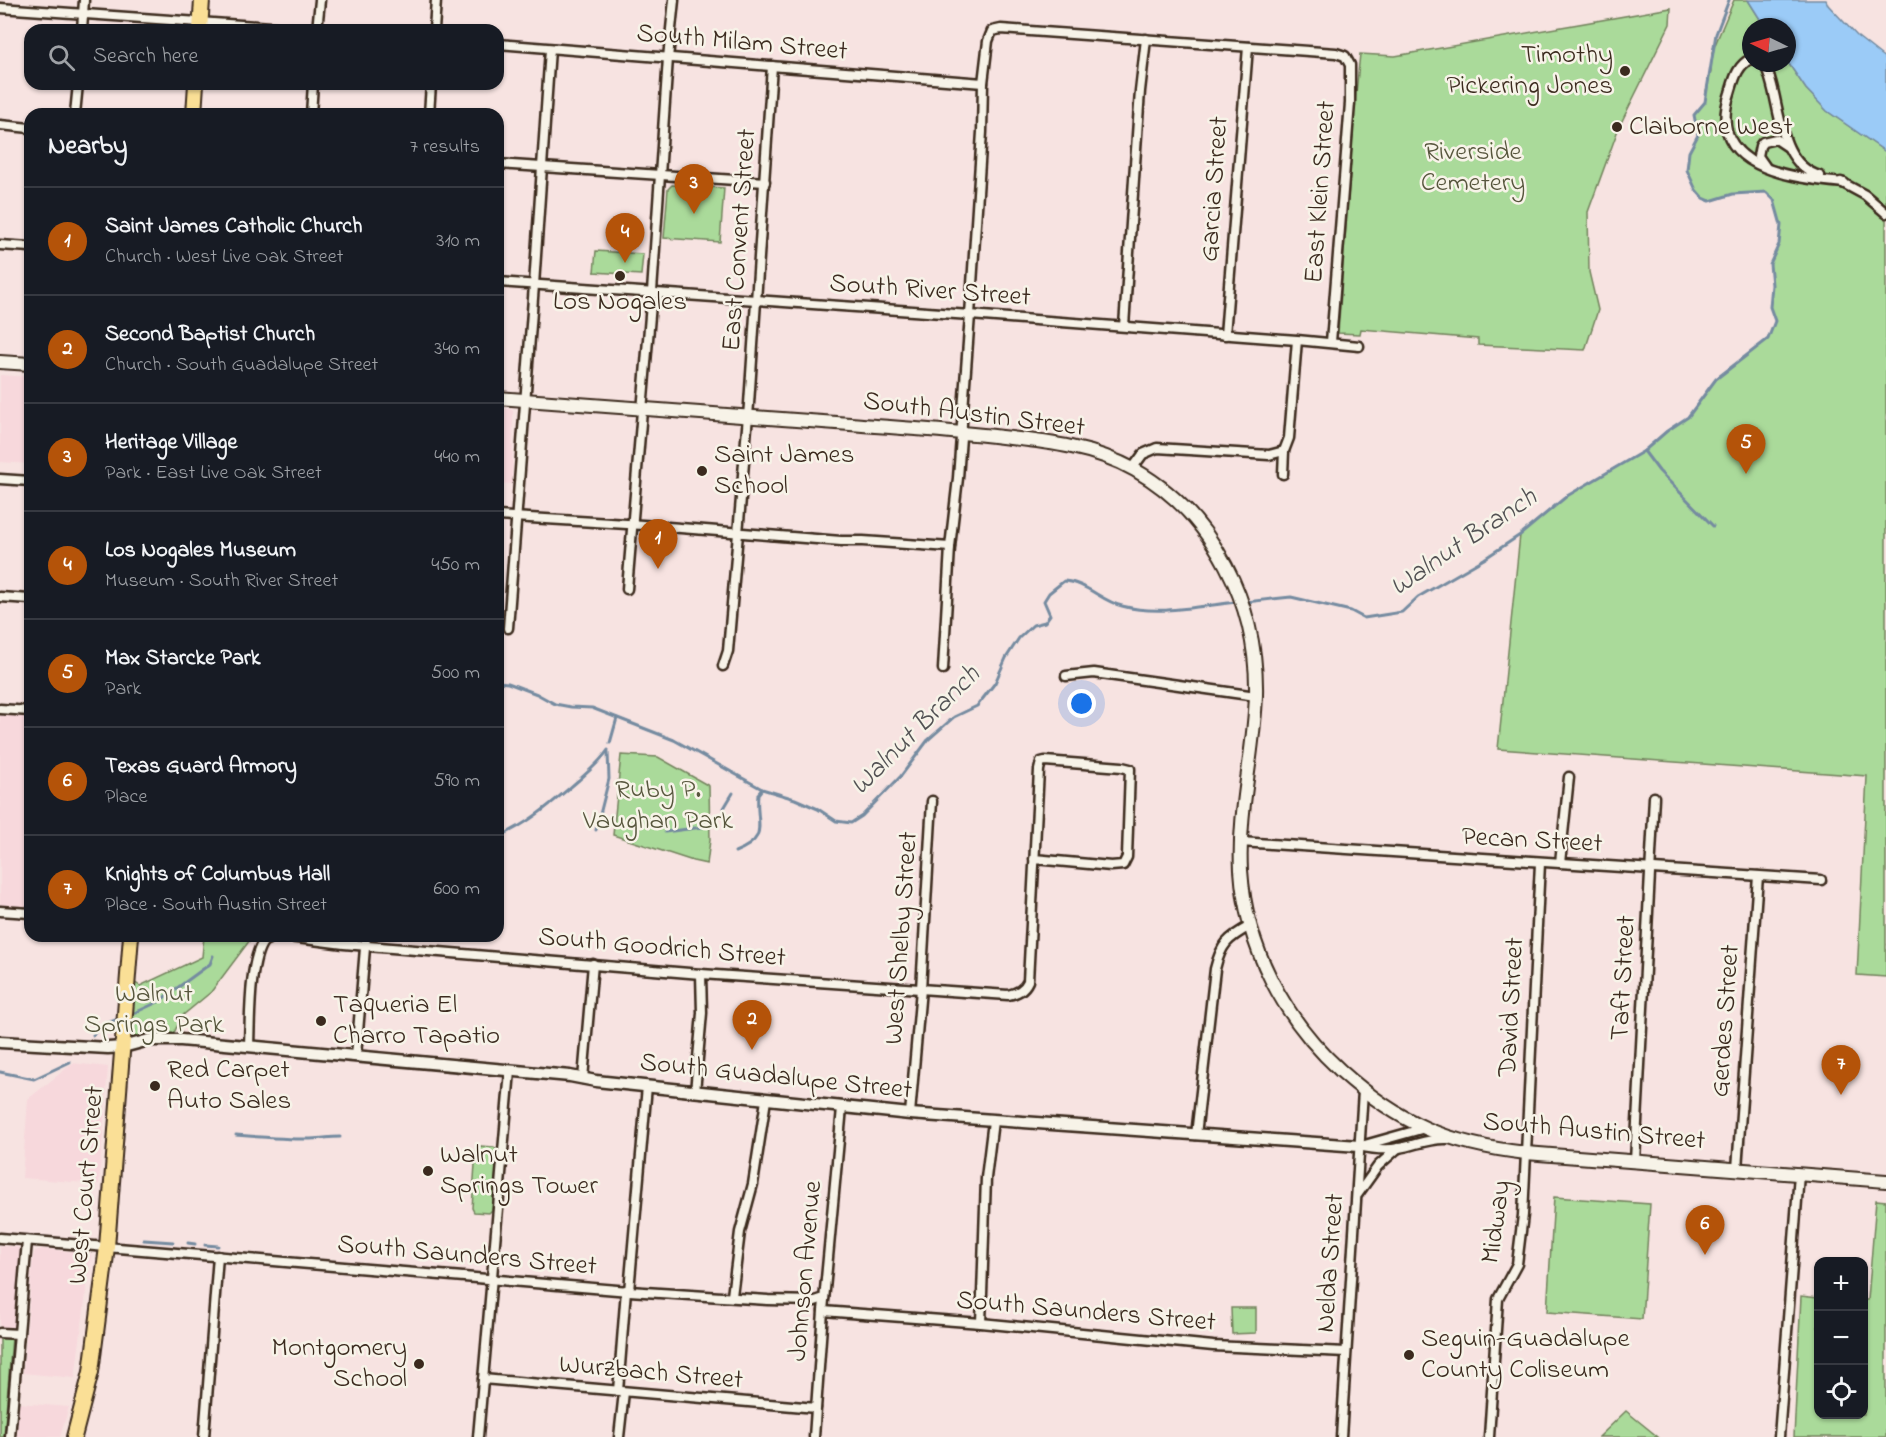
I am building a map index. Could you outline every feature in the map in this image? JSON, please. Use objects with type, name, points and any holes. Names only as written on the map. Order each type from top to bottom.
[{"type":"main road","points":[[200,24],[202,0]]},
{"type":"main road","points":[[194,108],[196,90]]},
{"type":"main road","points":[[0,362],[24,364]]},
{"type":"main road","name":"South Austin Street","points":[[504,398],[961,432],[1068,446],[1091,452],[1132,469],[1169,494],[1192,515],[1211,540],[1227,568],[1243,607],[1254,653],[1256,696],[1240,843],[1241,874],[1250,926],[1268,974],[1292,1017],[1306,1037],[1327,1058],[1363,1091],[1394,1112],[1451,1139],[1478,1146],[1526,1154],[1886,1181]]},
{"type":"main road","name":"West Court Street","points":[[74,1437],[91,1372],[107,1247],[131,942]]},
{"type":"street","points":[[82,24],[84,0]]},
{"type":"street","points":[[316,24],[320,0]]},
{"type":"street","points":[[434,24],[436,0]]},
{"type":"street","points":[[627,589],[674,0]]},
{"type":"street","points":[[0,8],[179,24]]},
{"type":"street","points":[[943,669],[950,547],[970,315],[983,83],[988,41],[992,32],[1001,29],[1248,47]]},
{"type":"street","points":[[1124,326],[1140,91],[1146,39]]},
{"type":"street","name":"South Milam Street","points":[[504,45],[983,83]]},
{"type":"street","name":"East Klein Street","points":[[1248,47],[1336,53],[1345,56],[1350,65],[1350,103],[1331,342]]},
{"type":"street","name":"Garcia Street","points":[[1225,335],[1248,47]]},
{"type":"street","points":[[508,628],[550,49]]},
{"type":"street","name":"East Convent Street","points":[[723,666],[728,651],[739,533],[772,66]]},
{"type":"street","points":[[1742,66],[1734,78],[1726,105],[1724,123],[1729,137],[1739,151],[1751,161],[1795,178],[1844,183]]},
{"type":"street","points":[[1768,72],[1781,128],[1800,164],[1811,172],[1844,183],[1865,195],[1886,213]]},
{"type":"street","points":[[76,108],[77,90]]},
{"type":"street","points":[[311,108],[313,90]]},
{"type":"street","points":[[429,108],[430,90]]},
{"type":"street","points":[[0,125],[24,127]]},
{"type":"street","points":[[1768,168],[1758,156],[1763,142],[1771,139],[1781,141],[1794,154]]},
{"type":"street","points":[[504,164],[765,182]]},
{"type":"street","points":[[0,245],[24,247]]},
{"type":"street","name":"South River Street","points":[[504,282],[1124,326],[1359,346]]},
{"type":"street","points":[[1283,474],[1284,451],[1289,438],[1297,339]]},
{"type":"street","points":[[1132,469],[1143,454],[1157,448],[1269,455],[1284,451]]},
{"type":"street","points":[[0,479],[24,481]]},
{"type":"street","points":[[504,517],[950,547]]},
{"type":"street","points":[[0,597],[24,599]]},
{"type":"street","points":[[1066,676],[1094,673],[1256,696]]},
{"type":"street","points":[[0,709],[24,711]]},
{"type":"street","points":[[1041,762],[1130,769],[1127,857],[1123,865],[1111,866],[1034,859],[1041,762]]},
{"type":"street","points":[[1560,863],[1569,777]]},
{"type":"street","name":"Taft Street","points":[[1635,1161],[1654,797]]},
{"type":"street","name":"West Shelby Street","points":[[910,1114],[921,989],[932,801]]},
{"type":"street","name":"Pecan Street","points":[[1240,843],[1821,880]]},
{"type":"street","name":"South Goodrich Street","points":[[376,942],[701,974],[1008,995],[1020,991],[1028,981],[1034,859]]},
{"type":"street","name":"David Street","points":[[1526,1154],[1540,863]]},
{"type":"street","name":"Gerdes Street","points":[[1737,1169],[1758,876]]},
{"type":"street","points":[[0,911],[24,913]]},
{"type":"street","points":[[1196,1135],[1215,969],[1219,952],[1226,941],[1250,926]]},
{"type":"street","name":"South Goodrich Street","points":[[249,1046],[255,962],[259,946],[263,942]]},
{"type":"street","points":[[356,1056],[366,942]]},
{"type":"street","points":[[583,1078],[593,964]]},
{"type":"street","points":[[695,1092],[702,1013],[701,974]]},
{"type":"street","name":"South Guadalupe Street","points":[[0,1042],[108,1048],[158,1039],[583,1078],[842,1108],[993,1121],[1359,1146],[1425,1128]]},
{"type":"street","points":[[478,1437],[510,1071]]},
{"type":"street","points":[[619,1437],[627,1290],[647,1086]]},
{"type":"street","name":"Nelda Street","points":[[1341,1437],[1363,1091]]},
{"type":"street","points":[[732,1296],[740,1232],[753,1184],[766,1100]]},
{"type":"street","name":"Johnson Avenue","points":[[813,1437],[842,1108]]},
{"type":"street","points":[[981,1323],[986,1178],[993,1121]]},
{"type":"street","points":[[1359,1146],[1372,1149],[1399,1148],[1433,1138],[1451,1139]]},
{"type":"street","points":[[1357,1195],[1378,1166],[1399,1148]]},
{"type":"street","name":"Midway","points":[[1490,1437],[1498,1299],[1517,1264],[1523,1215],[1526,1154]]},
{"type":"street","points":[[1779,1437],[1799,1174]]},
{"type":"street","name":"South Saunders Street","points":[[0,1238],[627,1290],[802,1301],[824,1298]]},
{"type":"street","points":[[10,1437],[27,1241]]},
{"type":"street","points":[[204,1437],[219,1256]]},
{"type":"street","name":"South Saunders Street","points":[[823,1311],[981,1323],[1213,1346],[1346,1352]]},
{"type":"street","points":[[0,1333],[18,1334]]},
{"type":"street","name":"Wurzbach Street","points":[[483,1379],[816,1408]]},
{"type":"shaded area","points":[[0,375],[24,377],[24,464],[0,462]]},
{"type":"shaded area","points":[[504,408],[513,411],[512,484],[504,483]]},
{"type":"shaded area","points":[[0,715],[24,717],[24,908],[0,906]]},
{"type":"shaded area","points":[[73,1063],[108,1067],[99,1184],[22,1178],[28,1099]]},
{"type":"shaded area","points":[[0,1246],[17,1247],[21,1250],[14,1330],[0,1330]]},
{"type":"shaded area","points":[[42,1249],[91,1255],[75,1378],[23,1373],[33,1257],[35,1251]]},
{"type":"shaded area","points":[[19,1403],[69,1407],[60,1437],[17,1437]]},
{"type":"green space","points":[[1734,0],[1748,0],[1759,18],[1742,18],[1742,72],[1794,72],[1806,89],[1827,111],[1886,152],[1886,977],[1857,975],[1867,776],[1498,749],[1520,535],[1567,496],[1644,451],[1688,417],[1716,379],[1768,339],[1775,321],[1770,307],[1772,285],[1770,264],[1779,244],[1781,225],[1774,200],[1766,192],[1733,194],[1710,201],[1703,198],[1696,190],[1687,170],[1689,152],[1698,135],[1694,115],[1705,102],[1712,52]]},
{"type":"green space","name":"Riverside Cemetery","points":[[1671,8],[1670,24],[1619,127],[1588,212],[1589,272],[1598,310],[1585,350],[1478,345],[1478,339],[1361,329],[1360,334],[1338,333],[1360,54],[1395,56]]},
{"type":"green space","points":[[672,185],[724,188],[720,242],[664,238],[668,189]]},
{"type":"green space","points":[[596,251],[643,254],[641,275],[594,272]]},
{"type":"green space","name":"Ruby P. Vaughan Park","points":[[621,755],[658,757],[709,786],[710,840],[707,864],[613,835]]},
{"type":"green space","name":"Walnut Springs Park","points":[[203,942],[248,942],[211,992],[182,1016],[171,1039],[123,1047],[128,978],[140,986],[202,957]]},
{"type":"green space","points":[[480,1146],[494,1147],[498,1151],[492,1210],[489,1213],[474,1212],[472,1208],[476,1150]]},
{"type":"green space","points":[[1554,1197],[1650,1204],[1642,1319],[1547,1312]]},
{"type":"green space","points":[[1876,1200],[1886,1201],[1886,1437],[1794,1437],[1801,1296],[1814,1298],[1814,1419],[1868,1419],[1868,1300]]},
{"type":"green space","points":[[1231,1308],[1256,1308],[1256,1333],[1232,1334]]},
{"type":"green space","points":[[0,1336],[12,1337],[4,1437],[0,1437]]},
{"type":"green space","points":[[1626,1411],[1658,1437],[1599,1437]]},
{"type":"water","points":[[1748,0],[1826,0],[1858,37],[1886,59],[1886,152],[1827,111],[1806,89],[1794,72],[1796,18],[1759,18]]},
{"type":"waterway","name":"Walnut Branch","points":[[1246,602],[1291,597],[1351,611],[1364,618],[1402,612],[1418,597],[1484,559],[1520,535],[1567,496],[1644,451],[1688,417],[1716,379],[1768,339],[1775,321],[1770,307],[1772,285],[1770,264],[1779,244],[1781,225],[1774,200],[1766,192],[1733,194],[1710,201],[1703,198],[1696,190],[1687,170],[1689,152],[1698,135],[1694,115],[1705,102],[1716,34],[1729,0]]},
{"type":"waterway","points":[[1644,451],[1659,471],[1713,526]]},
{"type":"waterway","name":"Walnut Branch","points":[[504,683],[537,694],[555,704],[592,708],[674,740],[762,789],[795,799],[818,809],[836,821],[851,823],[862,816],[901,776],[928,740],[954,717],[977,706],[995,683],[1006,658],[1019,638],[1033,625],[1045,622],[1050,615],[1044,601],[1049,593],[1064,581],[1079,585],[1114,604],[1136,609],[1165,610],[1237,602]]},
{"type":"waterway","points":[[610,743],[617,718]]},
{"type":"waterway","points":[[504,834],[551,804],[591,770],[608,750]]},
{"type":"waterway","points":[[596,830],[609,779],[608,752]]},
{"type":"waterway","points":[[735,852],[746,847],[757,835],[759,829],[758,794],[762,789]]},
{"type":"waterway","points":[[724,808],[733,793]]},
{"type":"waterway","points":[[665,832],[703,827]]},
{"type":"waterway","name":"Walnut Branch","points":[[130,1015],[158,1002],[210,964],[213,956]]},
{"type":"waterway","name":"Walnut Branch","points":[[93,1035],[100,1026],[121,1018]]},
{"type":"waterway","name":"Walnut Branch","points":[[0,1072],[34,1079],[70,1062]]},
{"type":"waterway","points":[[236,1135],[298,1139],[340,1137]]},
{"type":"waterway","points":[[144,1240],[173,1242]]},
{"type":"waterway","points":[[188,1243],[195,1244]]},
{"type":"waterway","points":[[205,1245],[218,1246]]},
{"type":"place","name":"Timothy Pickering Jones","points":[[1625,71]]},
{"type":"place","name":"Claiborne West","points":[[1617,127]]},
{"type":"place","name":"Heritage Village","points":[[694,214]]},
{"type":"place","name":"Los Nogales Museum","points":[[625,263]]},
{"type":"place","name":"Los Nogales","points":[[620,276]]},
{"type":"place","name":"Saint James School","points":[[702,471]]},
{"type":"place","name":"Max Starcke Park","points":[[1746,474]]},
{"type":"place","name":"Saint James Catholic Church","points":[[658,569]]},
{"type":"place","name":"Taqueria El Charro Tapatio","points":[[321,1021]]},
{"type":"place","name":"Second Baptist Church","points":[[752,1050]]},
{"type":"place","name":"Red Carpet Auto Sales","points":[[155,1086]]},
{"type":"place","name":"Knights of Columbus Hall","points":[[1841,1095]]},
{"type":"place","name":"Walnut Springs Tower","points":[[428,1171]]},
{"type":"place","name":"Texas Guard Armory","points":[[1705,1255]]},
{"type":"place","name":"Seguin-Guadalupe County Coliseum","points":[[1409,1355]]},
{"type":"place","name":"Montgomery School","points":[[419,1364]]}]
